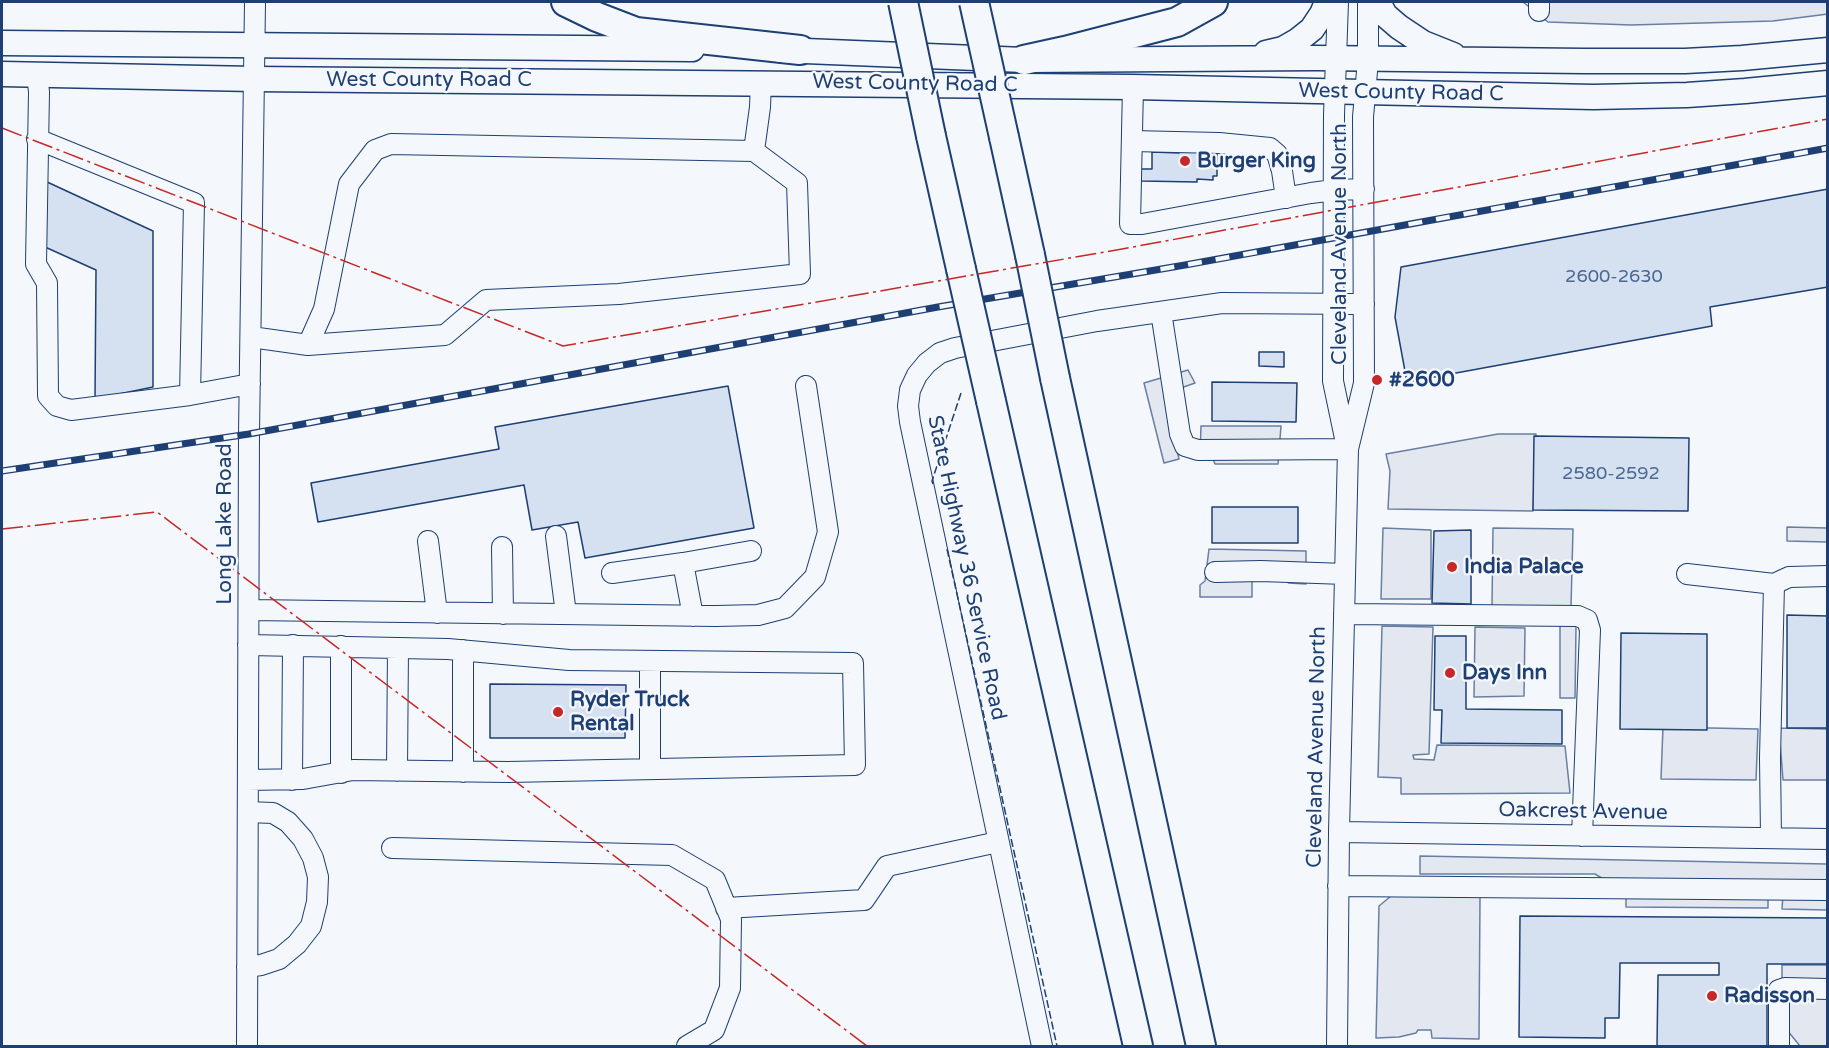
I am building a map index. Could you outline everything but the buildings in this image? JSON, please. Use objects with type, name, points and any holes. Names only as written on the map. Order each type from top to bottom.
[{"type":"highway","points":[[566,2],[636,32],[800,50]]},
{"type":"highway","points":[[903,2],[931,136],[1138,1047]]},
{"type":"highway","points":[[974,2],[1201,1047]]},
{"type":"highway","points":[[1024,60],[1177,22],[1213,2]]},
{"type":"main road","points":[[1238,58],[1283,49],[1297,41],[1312,29],[1327,2]]},
{"type":"main road","points":[[1378,2],[1385,15],[1399,27],[1423,43],[1463,60]]},
{"type":"main road","name":"West County Road C","points":[[2,43],[800,50],[1024,60],[1238,58],[1685,61],[1827,50]]},
{"type":"main road","name":"West County Road C","points":[[2,74],[254,79],[1133,87],[1593,97],[1698,94],[1827,83]]},
{"type":"street","name":"Long Lake Road","points":[[247,1047],[248,645],[255,2]]},
{"type":"street","name":"Cleveland Avenue North","points":[[1337,1047],[1347,449],[1333,381],[1335,92],[1338,2]]},
{"type":"street","name":"Cleveland Avenue North","points":[[1347,449],[1364,383],[1363,117],[1368,60],[1368,2]]},
{"type":"street","points":[[38,74],[36,264],[47,283],[48,396],[57,406],[71,410],[190,395],[250,384]]},
{"type":"street","points":[[754,151],[761,82]]},
{"type":"street","points":[[1133,87],[1130,224],[1143,224],[1334,190],[1364,189]]},
{"type":"street","points":[[37,139],[194,203],[190,395]]},
{"type":"street","points":[[1132,141],[1219,143],[1270,148],[1277,154],[1286,198]]},
{"type":"street","points":[[251,337],[308,345],[445,335],[486,300],[619,294],[800,274],[797,183],[754,151],[391,144],[375,150],[349,184],[324,309],[308,345]]},
{"type":"street","name":"State Highway 36 Service Road","points":[[1042,1047],[910,422],[908,406],[910,390],[917,375],[940,353],[955,348],[1097,321],[1222,303],[1364,304]]},
{"type":"street","points":[[1161,312],[1180,434],[1185,446],[1198,450],[1347,449]]},
{"type":"street","points":[[249,610],[693,616],[758,615],[785,608],[815,578],[828,532],[806,386]]},
{"type":"street","points":[[556,536],[566,614]]},
{"type":"street","points":[[428,541],[437,613]]},
{"type":"street","points":[[502,547],[503,614]]},
{"type":"street","points":[[612,573],[751,551]]},
{"type":"street","points":[[683,562],[693,616]]},
{"type":"street","points":[[1215,572],[1345,574]]},
{"type":"street","points":[[1687,574],[1774,584],[1789,577],[1827,576]]},
{"type":"street","points":[[1771,838],[1769,756],[1774,584]]},
{"type":"street","points":[[1344,614],[1578,616],[1587,620],[1590,630],[1582,836]]},
{"type":"street","points":[[248,645],[463,650],[569,660],[853,663],[855,765],[463,772],[353,771],[292,780],[248,780]]},
{"type":"street","points":[[292,780],[293,645]]},
{"type":"street","points":[[341,646],[341,772]]},
{"type":"street","points":[[397,771],[398,648]]},
{"type":"street","points":[[463,650],[463,772]]},
{"type":"street","points":[[650,661],[650,769]]},
{"type":"street","points":[[247,967],[279,959],[297,944],[311,926],[317,902],[318,877],[313,858],[303,839],[288,822],[273,813],[248,812]]},
{"type":"street","name":"Oakcrest Avenue","points":[[1339,832],[1827,839]]},
{"type":"street","points":[[726,908],[864,900],[887,866],[998,842]]},
{"type":"street","points":[[392,848],[672,855],[715,880],[730,919],[730,988],[714,1030],[687,1047]]},
{"type":"street","points":[[1338,886],[1827,890]]},
{"type":"street","points":[[1779,1047],[1779,990],[1785,988],[1827,989]]},
{"type":"shaded area","points":[[1523,2],[1827,2],[1828,14],[1773,21],[1631,25],[1548,22]]},
{"type":"shaded area","points":[[1188,370],[1195,383],[1164,394],[1179,459],[1164,463],[1144,383]]},
{"type":"shaded area","points":[[1201,426],[1281,426],[1278,464],[1215,464],[1213,459],[1200,456]]},
{"type":"shaded area","points":[[1498,434],[1536,434],[1533,511],[1388,509],[1390,471],[1386,454]]},
{"type":"shaded area","points":[[1787,527],[1827,528],[1827,542],[1787,541]]},
{"type":"shaded area","points":[[1383,528],[1431,530],[1431,599],[1381,599]]},
{"type":"shaded area","points":[[1493,528],[1573,529],[1571,607],[1492,606]]},
{"type":"shaded area","points":[[1209,549],[1306,551],[1306,584],[1289,583],[1282,579],[1254,579],[1252,597],[1200,597],[1200,585],[1205,581]]},
{"type":"shaded area","points":[[1560,624],[1576,626],[1575,698],[1560,698]]},
{"type":"shaded area","points":[[1382,626],[1433,627],[1429,754],[1413,755],[1414,759],[1434,760],[1437,745],[1565,746],[1570,793],[1401,794],[1401,778],[1378,777]]},
{"type":"shaded area","points":[[1475,627],[1525,628],[1524,696],[1474,697]]},
{"type":"shaded area","points":[[1663,727],[1758,729],[1756,780],[1661,779]]},
{"type":"shaded area","points":[[1779,728],[1827,729],[1827,780],[1783,780]]},
{"type":"shaded area","points":[[1420,856],[1827,864],[1827,910],[1782,909],[1783,894],[1768,895],[1768,908],[1626,907],[1626,893],[1595,874],[1420,874]]},
{"type":"shaded area","points":[[1391,896],[1480,897],[1479,1039],[1432,1038],[1431,1030],[1418,1030],[1416,1033],[1399,1037],[1376,1038],[1379,906]]},
{"type":"shaded area","points":[[1782,965],[1827,965],[1827,1046],[1800,1046],[1787,1030]]},
{"type":"railway","points":[[2,471],[249,434],[938,307],[1185,265],[1828,148]]},
{"type":"fence","points":[[933,484],[932,481],[961,393]]},
{"type":"fence","points":[[947,549],[1057,1046]]},
{"type":"power","points":[[2,128],[563,346],[1122,249],[1828,119]]},
{"type":"power","points":[[2,529],[157,512],[867,1046]]},
{"type":"place","name":"Burger King","points":[[1185,161]]},
{"type":"place","name":"#2600","points":[[1377,380]]},
{"type":"place","name":"India Palace","points":[[1452,567]]},
{"type":"place","name":"Days Inn","points":[[1450,673]]},
{"type":"place","name":"Ryder Truck Rental","points":[[558,712]]},
{"type":"place","name":"Radisson","points":[[1712,996]]}]
